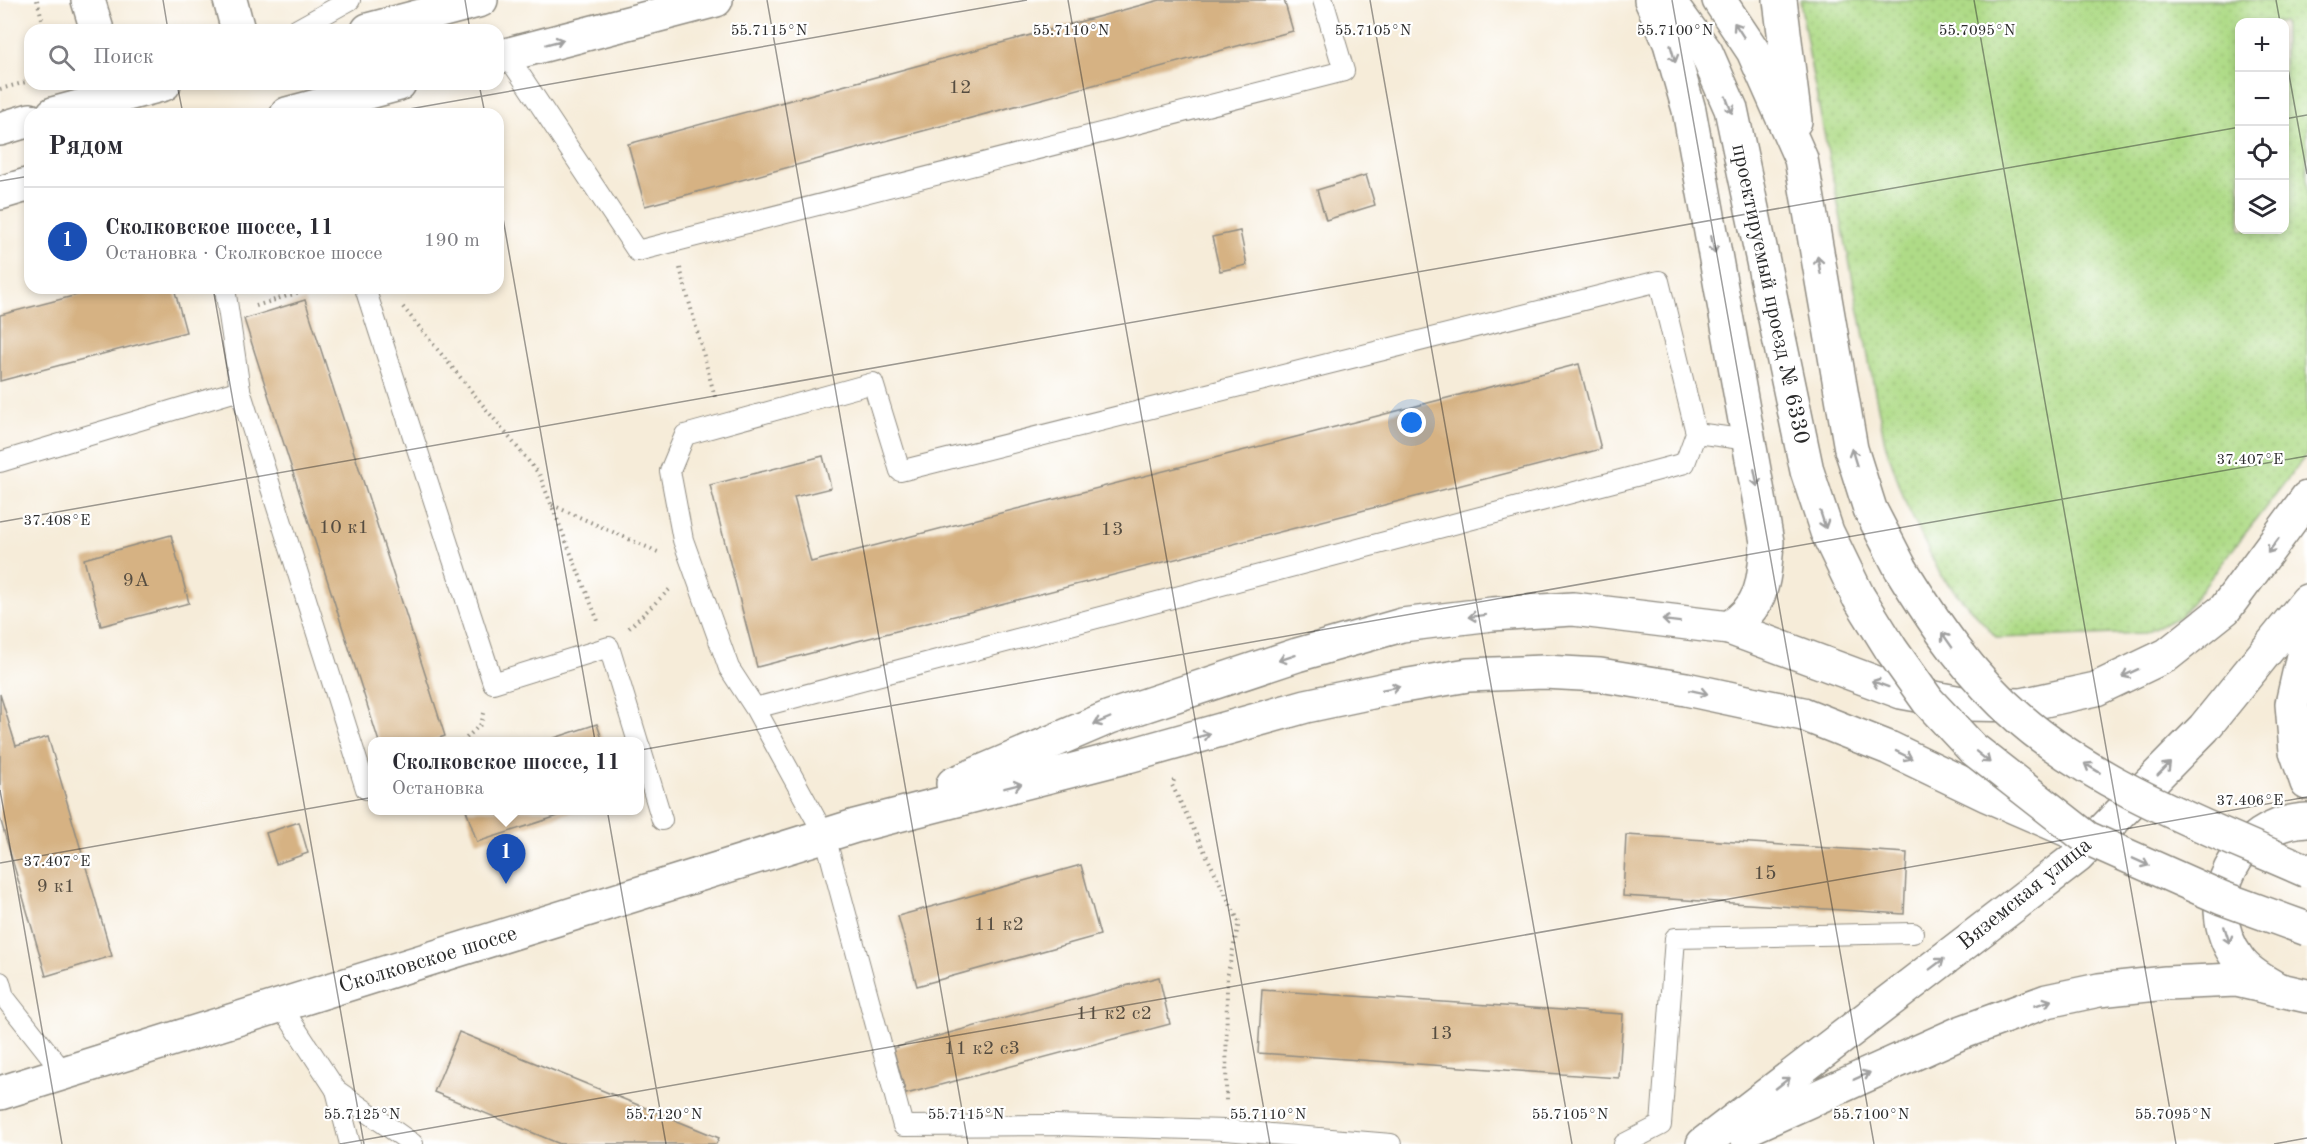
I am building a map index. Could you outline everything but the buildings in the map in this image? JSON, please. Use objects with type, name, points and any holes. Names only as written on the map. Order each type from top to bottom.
[{"type":"street","points":[[88,0],[95,24]]},
{"type":"street","points":[[230,0],[236,24]]},
{"type":"street","points":[[391,24],[481,0]]},
{"type":"street","points":[[504,55],[716,0]]},
{"type":"street","points":[[1651,0],[1670,43],[1689,110],[1767,542],[1764,584],[1755,604],[1742,619],[1729,628]]},
{"type":"street","name":"проектируемый проезд № 6330","points":[[1668,0],[1706,52],[1731,109],[1808,471],[1827,532],[1858,596],[1891,649],[1928,701],[1972,748],[2087,838]]},
{"type":"street","points":[[1719,0],[1753,51],[1801,159]]},
{"type":"street","points":[[1780,0],[1801,159],[1851,449],[1870,509],[1922,604],[1958,655],[2019,718],[2063,751],[2125,788],[2307,871]]},
{"type":"street","points":[[68,108],[114,90]]},
{"type":"street","points":[[309,108],[377,90]]},
{"type":"street","points":[[0,129],[24,122]]},
{"type":"street","points":[[0,193],[24,186]]},
{"type":"street","points":[[840,831],[1110,717],[1297,655],[1402,625],[1492,614],[1573,609],[1729,628],[1901,692],[1967,704],[2022,705],[2096,689],[2167,655],[2225,609],[2307,498]]},
{"type":"street","name":"Вяземская улица","points":[[1703,1144],[2077,857],[2204,728],[2307,601]]},
{"type":"street","points":[[2307,638],[2292,704],[2296,752],[2307,783]]},
{"type":"street","points":[[840,831],[1188,740],[1306,706],[1391,688],[1468,675],[1544,672],[1600,675],[1686,689],[1803,714],[1889,748],[1987,795],[2222,898],[2307,929]]},
{"type":"street","points":[[2274,987],[2249,971],[2238,960],[2231,946],[2222,918],[2224,887],[2235,859],[2256,837],[2283,824],[2307,820]]},
{"type":"street","name":"Сколковское шоссе","points":[[0,1093],[840,831]]},
{"type":"street","points":[[1714,1144],[1960,1033],[2047,1001],[2121,988],[2166,983],[2236,980],[2307,996]]},
{"type":"lane","points":[[307,24],[350,0]]},
{"type":"lane","points":[[504,59],[637,251],[1344,71],[1323,0]]},
{"type":"lane","points":[[755,708],[1685,463],[1696,433],[1659,281],[900,471],[873,383],[685,435],[670,471],[683,540],[729,668],[755,708],[840,831],[903,1126],[1054,1125],[1226,1130],[1391,1144]]},
{"type":"lane","points":[[226,294],[240,390],[366,789],[368,788]]},
{"type":"lane","points":[[367,294],[493,683],[609,647],[637,737]]},
{"type":"lane","points":[[0,462],[240,390]]},
{"type":"lane","points":[[1696,433],[1749,440]]},
{"type":"lane","points":[[644,763],[662,820]]},
{"type":"lane","points":[[1624,1144],[1661,1125],[1675,938],[1913,933]]},
{"type":"lane","points":[[0,982],[4,997],[64,1073]]},
{"type":"lane","points":[[281,1006],[336,1090],[350,1144]]},
{"type":"lane","points":[[336,1090],[413,1144]]},
{"type":"path","points":[[37,0],[43,24]]},
{"type":"path","points":[[0,89],[24,83]]},
{"type":"path","points":[[673,242],[723,424]]},
{"type":"path","points":[[229,315],[294,294]]},
{"type":"path","points":[[402,306],[539,474],[609,647],[693,568],[552,505]]},
{"type":"path","points":[[466,737],[480,724],[493,683]]},
{"type":"path","points":[[1188,740],[1172,785],[1239,922],[1227,977],[1226,1130]]},
{"type":"green space","points":[[1800,0],[2307,0],[2307,454],[2181,616],[2145,633],[1997,638],[1941,576],[1906,504],[1885,443]]},
{"type":"place","name":"Сколковское шоссе, 11","points":[[506,884]]}]
